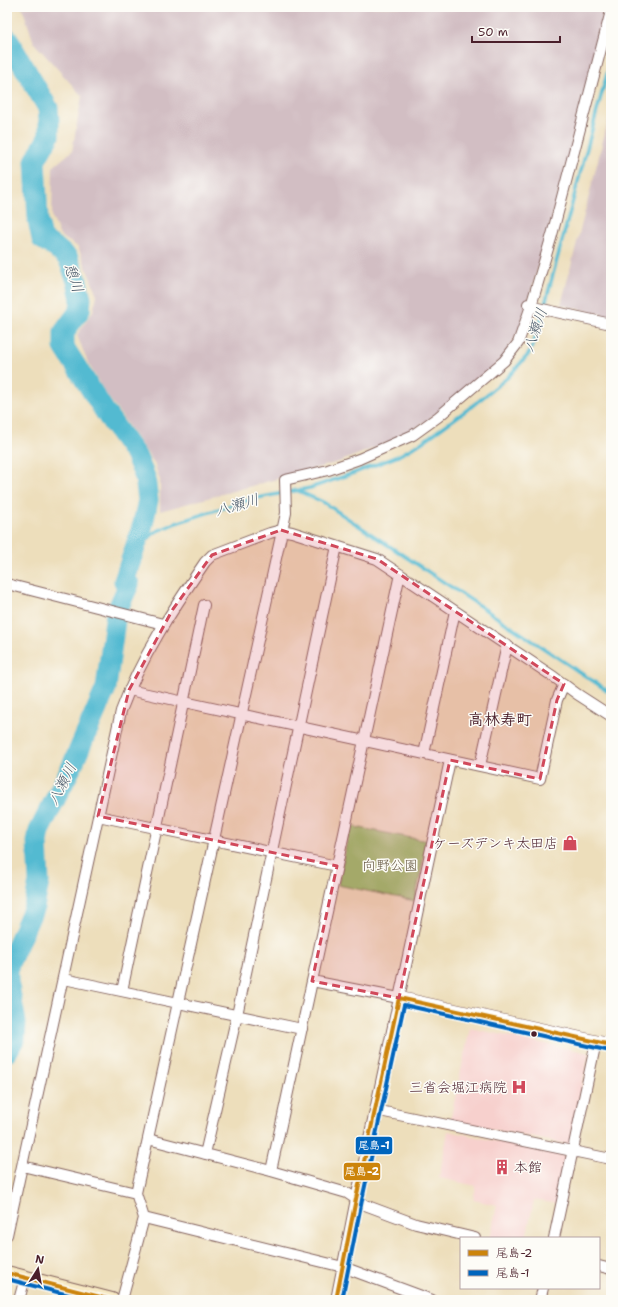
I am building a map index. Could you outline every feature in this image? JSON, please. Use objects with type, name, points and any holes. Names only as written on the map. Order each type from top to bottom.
[{"type":"main road","points":[[7,1273],[112,1300]]},
{"type":"street","points":[[122,1300],[144,1218],[136,1193],[286,508],[286,480],[328,470],[360,459],[413,435],[438,417],[504,362],[518,343],[531,306],[554,227],[611,12]]},
{"type":"street","points":[[531,306],[611,324]]},
{"type":"street","points":[[7,1235],[64,979],[121,711],[129,690],[164,624],[205,562],[212,555],[281,530],[292,532],[377,559],[611,716]]},
{"type":"street","points":[[205,1154],[237,1015],[337,546]]},
{"type":"street","points":[[271,1171],[400,574]]},
{"type":"street","points":[[7,584],[164,624]]},
{"type":"street","points":[[122,991],[204,605]]},
{"type":"street","points":[[424,754],[455,611]]},
{"type":"street","points":[[480,766],[507,645]]},
{"type":"street","points":[[129,690],[540,779],[557,700],[564,684]]},
{"type":"street","points":[[336,1300],[356,1199],[450,760]]},
{"type":"street","points":[[98,816],[337,866]]},
{"type":"street","points":[[64,979],[302,1029]]},
{"type":"street","points":[[312,981],[399,998],[611,1045]]},
{"type":"street","points":[[554,1237],[596,1042]]},
{"type":"street","points":[[375,1110],[611,1159]]},
{"type":"street","points":[[148,1140],[271,1171],[347,1193],[365,1205],[416,1224],[471,1237]]},
{"type":"street","points":[[22,1166],[136,1193]]},
{"type":"street","points":[[144,1218],[343,1267],[432,1300]]},
{"type":"street","points":[[600,1266],[611,1269]]},
{"type":"street","points":[[19,1300],[25,1278]]},
{"type":"street","points":[[540,1300],[543,1289]]},
{"type":"highlighted area","points":[[281,530],[377,559],[564,684],[557,700],[540,779],[450,760],[399,998],[312,981],[337,866],[98,816],[129,690],[173,609],[212,555]]},
{"type":"shaded area","points":[[22,7],[609,7],[548,234],[520,329],[502,360],[429,420],[397,439],[339,462],[160,511],[160,480],[154,463],[105,392],[88,363],[77,335],[93,311],[97,295],[78,247],[60,236],[52,217],[53,167],[72,151],[82,96],[34,43]]},
{"type":"shaded area","points":[[611,109],[611,317],[561,305]]},
{"type":"shaded area","name":"三省会堀江病院","points":[[470,1028],[589,1053],[570,1145],[450,1121]]},
{"type":"shaded area","name":"三省会堀江病院","points":[[448,1131],[568,1156],[559,1204],[534,1200],[526,1237],[490,1237],[497,1205],[473,1200],[476,1186],[439,1178]]},
{"type":"green space","name":"向野公園","points":[[350,826],[427,841],[415,901],[338,885]]},
{"type":"waterway","name":"憩川","points":[[7,38],[48,108],[49,136],[35,161],[38,220],[42,239],[68,258],[77,281],[81,299],[80,310],[64,332],[64,347],[107,415],[136,456],[145,477],[148,500],[143,524],[124,581],[129,584],[116,613],[106,688],[72,766],[39,831],[37,842],[39,882],[34,907],[8,966],[8,981],[16,1022],[15,1038],[7,1052]]},
{"type":"waterway","name":"八瀬川","points":[[129,584],[138,549],[155,532],[176,523],[252,499],[310,488],[398,456],[421,443],[471,407],[507,378],[528,355],[533,345],[611,59]]},
{"type":"waterway","points":[[296,490],[323,502],[611,693]]},
{"type":"transit line","name":"尾島-2","points":[[336,1300],[399,998],[611,1045]]},
{"type":"transit line","name":"尾島-1","points":[[342,1300],[404,1005],[610,1051]]},
{"type":"transit line","name":"尾島-2","points":[[7,1273],[112,1300]]},
{"type":"transit line","name":"尾島-1","points":[[7,1279],[88,1300]]},
{"type":"place","name":"ケーズデンキ太田店","points":[[570,843]]},
{"type":"place","name":"三省会堀江病院","points":[[519,1087]]},
{"type":"place","name":"本館","points":[[502,1167]]},
{"type":"district","name":"高林寿町","points":[[500,719]]}]
